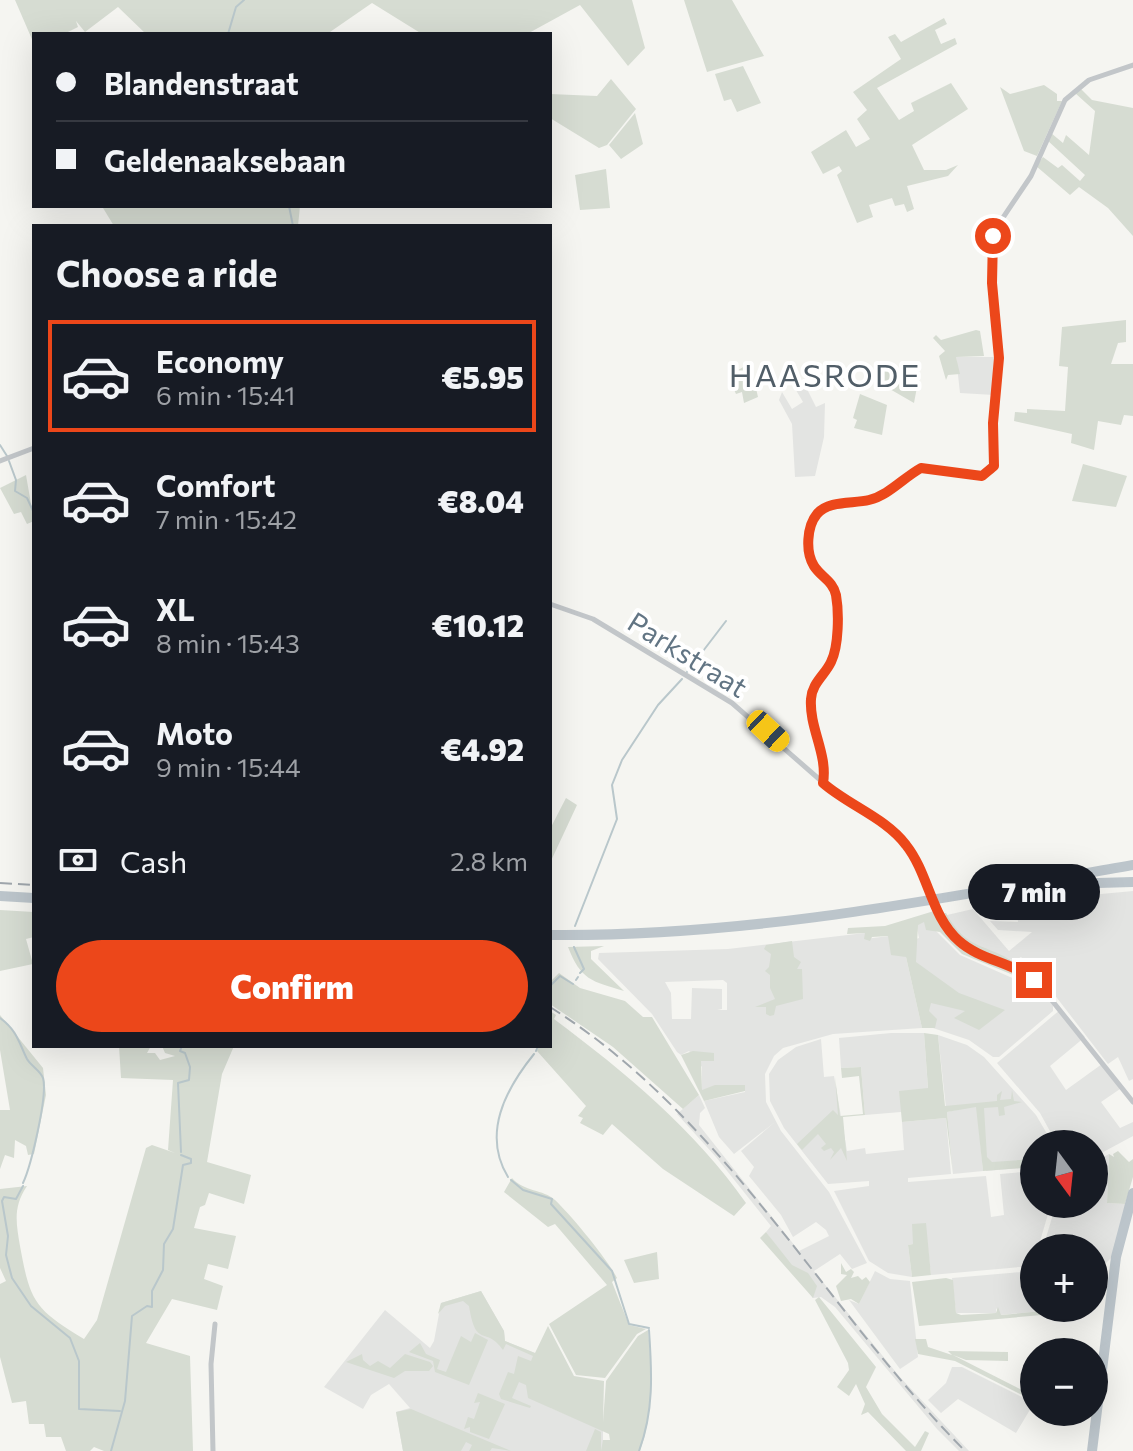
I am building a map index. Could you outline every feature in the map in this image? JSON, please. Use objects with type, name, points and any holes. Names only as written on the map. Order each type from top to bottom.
[{"type":"highway","points":[[552,938],[671,933],[782,923],[1133,865]]},
{"type":"highway","points":[[552,938],[644,941],[752,933],[1133,872]]},
{"type":"highway","points":[[1063,884],[1133,882]]},
{"type":"highway","points":[[0,896],[32,898]]},
{"type":"highway","points":[[0,902],[32,905]]},
{"type":"highway","points":[[1095,1451],[1116,1257],[1133,1193]]},
{"type":"highway","points":[[1095,1451],[1115,1290],[1133,1210]]},
{"type":"street","points":[[823,783],[824,763],[815,738],[811,699],[816,683],[834,654],[836,598],[830,583],[811,559],[812,524],[825,507],[877,498],[921,468],[982,476],[992,471],[999,358],[992,283],[993,237],[997,224],[1031,176],[1056,114],[1071,93],[1096,76],[1133,65]]},
{"type":"street","points":[[0,461],[32,449]]},
{"type":"street","name":"Parkstraat","points":[[552,605],[593,619],[732,703],[823,783],[898,835],[913,856],[943,921],[965,946],[1011,965],[1043,987],[1133,1102]]},
{"type":"street","points":[[213,1451],[211,1364],[215,1324]]},
{"type":"shaded area","points":[[15,0],[632,0],[645,48],[628,66],[580,5],[531,32],[419,32],[372,3],[330,32],[144,32],[118,7],[85,32],[76,21],[78,27],[68,32],[32,32],[32,39]]},
{"type":"shaded area","points":[[684,0],[732,0],[764,56],[707,72]]},
{"type":"shaded area","points":[[944,18],[947,24],[935,30],[941,44],[955,38],[957,44],[877,88],[899,120],[914,111],[911,103],[951,83],[968,109],[912,145],[924,170],[946,170],[958,165],[948,176],[907,186],[914,209],[907,212],[904,204],[895,206],[892,198],[869,205],[873,217],[857,223],[837,175],[842,171],[839,166],[823,174],[811,152],[846,130],[856,147],[870,139],[857,119],[867,110],[853,92],[901,59],[888,37],[895,34],[901,42]]},
{"type":"shaded area","points":[[743,66],[761,103],[737,112],[731,99],[724,101],[715,74]]},
{"type":"shaded area","points":[[611,79],[636,109],[607,145],[599,148],[552,119],[552,94],[597,96]]},
{"type":"shaded area","points":[[1044,85],[1057,94],[1057,101],[1062,101],[1037,156],[1024,151],[1000,87],[1010,94]]},
{"type":"shaded area","points":[[1080,88],[1092,100],[1133,108],[1133,236],[1108,208],[1079,187],[1070,195],[1036,166],[1043,157],[1058,168],[1062,165],[1080,181],[1085,175],[1047,140],[1051,133],[1063,143],[1066,135],[1089,155],[1095,111],[1075,93]]},
{"type":"shaded area","points":[[635,113],[643,144],[621,159],[609,145]]},
{"type":"shaded area","points":[[606,169],[610,208],[580,210],[575,175]]},
{"type":"shaded area","points":[[103,208],[300,208],[298,224],[113,224]]},
{"type":"shaded area","points":[[1126,320],[1126,342],[1118,343],[1111,364],[1133,364],[1133,416],[1124,415],[1121,425],[1098,421],[1094,450],[1071,443],[1072,434],[1014,421],[1015,412],[1027,413],[1027,409],[1065,411],[1068,367],[1059,366],[1062,327]]},
{"type":"shaded area","points":[[980,331],[984,356],[956,357],[960,374],[948,375],[946,380],[939,356],[945,351],[933,338],[936,335],[941,340]]},
{"type":"shaded area","points":[[956,357],[997,357],[994,395],[960,393]]},
{"type":"shaded area","points":[[750,363],[758,397],[744,403],[742,392],[736,394],[728,376]]},
{"type":"shaded area","points":[[884,364],[917,387],[914,403],[869,377]]},
{"type":"shaded area","points":[[803,381],[816,407],[825,403],[824,437],[815,476],[795,477],[792,424],[779,400],[782,392],[792,409],[803,402],[793,385]]},
{"type":"shaded area","points":[[860,394],[887,405],[882,435],[854,428],[857,420],[853,418]]},
{"type":"shaded area","points":[[1083,464],[1127,476],[1116,507],[1072,501]]},
{"type":"shaded area","points":[[26,475],[32,522],[27,524],[21,512],[14,514],[0,488]]},
{"type":"shaded area","points":[[566,798],[577,805],[552,859],[552,825]]},
{"type":"shaded area","points":[[1133,891],[1133,1079],[1129,1081],[1118,1057],[1108,1064],[1040,976],[1021,957],[1015,961],[972,945],[954,928],[947,915],[973,909],[1009,951],[1032,932],[998,930],[990,921],[1018,922],[1016,902]]},
{"type":"shaded area","points":[[0,910],[32,912],[32,938],[26,939],[32,964],[0,971]]},
{"type":"shaded area","points":[[934,911],[936,915],[946,913],[967,939],[1011,960],[1025,973],[1018,977],[962,954],[940,932],[926,930],[924,922],[918,925],[916,962],[959,993],[1005,1010],[979,1030],[954,1018],[965,1011],[931,1003],[929,1011],[937,1019],[935,1028],[922,1028],[906,957],[891,955],[888,936],[872,937],[870,941],[864,939],[865,933],[847,934],[848,928],[885,926]]},
{"type":"shaded area","points":[[925,920],[960,955],[1019,981],[1025,979],[1045,995],[1053,1005],[1053,1011],[999,1057],[993,1057],[969,1040],[930,1027],[909,941],[919,938],[916,923]]},
{"type":"shaded area","points":[[865,933],[865,939],[889,936],[906,957],[922,1028],[833,1034],[783,1048],[774,1056],[765,1074],[766,1102],[781,1131],[829,1192],[867,1263],[852,1269],[840,1254],[814,1271],[899,1376],[969,1451],[959,1451],[937,1429],[835,1307],[821,1297],[813,1298],[766,1232],[771,1226],[677,1114],[699,1095],[705,1108],[700,1113],[699,1125],[799,1251],[829,1236],[826,1230],[816,1222],[793,1237],[781,1215],[749,1176],[754,1167],[741,1151],[775,1122],[734,1154],[719,1137],[704,1101],[745,1092],[745,1086],[702,1090],[702,1067],[689,1051],[681,1055],[677,1052],[652,1014],[598,959],[599,953],[728,949]],"holes":[[[723,980],[727,983],[727,1010],[717,1010],[722,1009],[722,989],[692,988],[691,1019],[672,1019],[671,993],[665,982]]]},
{"type":"shaded area","points":[[792,941],[794,957],[801,962],[797,969],[802,969],[803,999],[776,1006],[774,1015],[770,1016],[766,1014],[766,1007],[755,1007],[775,999],[770,988],[770,975],[765,971],[769,967],[771,954],[764,949],[766,945]]},
{"type":"shaded area","points":[[604,946],[591,951],[591,959],[624,991],[588,978],[568,947]]},
{"type":"shaded area","points":[[559,973],[580,988],[625,1001],[643,1017],[652,1017],[699,1095],[683,1109],[613,1047],[552,1005],[552,980]]},
{"type":"shaded area","points":[[1061,1009],[1085,1037],[1050,1066],[1066,1090],[1102,1064],[1120,1089],[1101,1102],[1120,1128],[1133,1122],[1133,1136],[1108,1149],[1108,1130],[1049,1130],[1040,1113],[997,1063]]},
{"type":"shaded area","points":[[552,1012],[556,1015],[554,1019],[607,1060],[682,1127],[746,1203],[734,1216],[663,1169],[612,1124],[603,1135],[580,1123],[583,1118],[578,1116],[586,1106],[537,1051],[538,1048],[552,1048]]},
{"type":"shaded area","points":[[0,1015],[43,1068],[46,1095],[34,1154],[28,1155],[26,1146],[15,1140],[14,1158],[5,1155],[0,1169],[0,1110],[10,1110],[0,1050]]},
{"type":"shaded area","points":[[924,1033],[928,1089],[901,1112],[865,1115],[861,1067],[841,1068],[839,1038]]},
{"type":"shaded area","points":[[924,1033],[938,1035],[945,1106],[997,1101],[997,1095],[1002,1091],[1000,1100],[1011,1099],[1012,1090],[1014,1101],[1022,1102],[1004,1107],[1005,1115],[999,1116],[998,1107],[984,1108],[987,1157],[992,1162],[1020,1160],[1020,1168],[983,1171],[976,1107],[947,1112],[953,1174],[946,1118],[902,1122],[899,1091],[928,1088]]},
{"type":"shaded area","points":[[938,1035],[967,1045],[984,1057],[1036,1115],[1045,1130],[1020,1130],[1020,1168],[986,1171],[980,1106],[977,1107],[983,1171],[953,1174],[947,1112],[969,1107],[946,1108]]},
{"type":"shaded area","points":[[821,1039],[824,1077],[834,1076],[847,1151],[865,1148],[866,1154],[904,1150],[902,1122],[946,1118],[951,1174],[908,1178],[908,1182],[986,1176],[991,1217],[1004,1215],[1000,1174],[1020,1172],[1020,1218],[1047,1218],[1042,1234],[1020,1234],[1020,1267],[931,1275],[925,1223],[913,1244],[908,1245],[912,1277],[888,1273],[869,1261],[834,1191],[869,1186],[869,1181],[828,1184],[784,1128],[770,1101],[769,1074],[778,1060],[796,1047]]},
{"type":"shaded area","points":[[119,1048],[150,1048],[147,1053],[155,1053],[160,1060],[175,1056],[165,1053],[163,1048],[233,1048],[222,1074],[207,1162],[251,1175],[244,1204],[209,1193],[205,1205],[200,1207],[194,1228],[236,1236],[228,1269],[208,1264],[204,1279],[223,1286],[217,1310],[172,1299],[146,1343],[190,1356],[193,1451],[104,1451],[94,1447],[90,1451],[66,1451],[61,1437],[46,1437],[44,1424],[29,1424],[26,1401],[12,1403],[0,1357],[0,1284],[6,1281],[0,1268],[0,1189],[27,1186],[19,1201],[17,1222],[31,1292],[54,1320],[84,1339],[97,1320],[146,1148],[152,1145],[175,1153],[168,1150],[173,1080],[121,1078]]},
{"type":"shaded area","points":[[693,1051],[714,1053],[714,1061],[701,1061],[702,1090],[715,1085],[745,1085],[745,1091],[704,1101],[681,1055]]},
{"type":"shaded area","points":[[861,1067],[865,1115],[843,1117],[847,1161],[841,1148],[830,1160],[834,1152],[831,1148],[824,1151],[821,1148],[826,1144],[818,1134],[802,1150],[797,1144],[833,1110],[838,1115],[835,1077],[840,1116],[863,1114],[859,1076],[842,1078],[841,1068]]},
{"type":"shaded area","points":[[1118,1151],[1129,1162],[1133,1159],[1133,1177],[1125,1204],[1108,1203],[1109,1154],[1114,1157],[1113,1154]]},
{"type":"shaded area","points":[[512,1178],[522,1186],[550,1196],[570,1216],[617,1278],[612,1282],[629,1325],[646,1329],[637,1334],[605,1378],[576,1375],[549,1324],[607,1285],[555,1224],[548,1227],[504,1192]]},
{"type":"shaded area","points":[[1108,1203],[1126,1204],[1112,1257],[1108,1261],[1108,1234],[1047,1234],[1052,1218],[1108,1218]]},
{"type":"shaded area","points":[[926,1223],[931,1275],[912,1277],[908,1245],[913,1244],[912,1224]]},
{"type":"shaded area","points":[[766,1232],[792,1265],[808,1273],[817,1286],[813,1298],[760,1238]]},
{"type":"shaded area","points":[[657,1252],[659,1279],[634,1283],[624,1260]]},
{"type":"shaded area","points":[[841,1263],[846,1272],[851,1269],[854,1272],[851,1278],[858,1276],[862,1280],[866,1277],[870,1282],[859,1304],[851,1299],[841,1301],[836,1286],[847,1275],[841,1274]]},
{"type":"shaded area","points":[[875,1271],[890,1279],[910,1281],[918,1357],[900,1369],[849,1300],[859,1304]]},
{"type":"shaded area","points":[[1020,1272],[1020,1313],[1000,1315],[996,1308],[996,1313],[956,1313],[952,1278]]},
{"type":"shaded area","points":[[953,1280],[956,1313],[961,1315],[996,1313],[998,1307],[1001,1315],[1020,1313],[1020,1317],[919,1326],[912,1282]]},
{"type":"shaded area","points":[[481,1291],[504,1331],[505,1341],[535,1353],[551,1408],[603,1430],[603,1451],[403,1451],[396,1412],[410,1408],[389,1384],[371,1395],[363,1409],[324,1387],[385,1310],[430,1348],[441,1303]]},
{"type":"shaded area","points":[[481,1291],[504,1331],[505,1341],[535,1353],[548,1326],[574,1376],[604,1381],[603,1422],[606,1381],[638,1336],[648,1330],[651,1391],[648,1421],[640,1451],[601,1451],[603,1440],[610,1440],[609,1434],[528,1398],[526,1385],[519,1382],[512,1398],[530,1408],[501,1399],[499,1394],[508,1372],[514,1374],[518,1356],[531,1361],[533,1356],[506,1344],[503,1350],[492,1339],[478,1333],[469,1306],[463,1301],[445,1306],[438,1314],[441,1303]]},
{"type":"shaded area","points":[[819,1297],[876,1367],[866,1387],[882,1414],[915,1447],[925,1431],[929,1433],[921,1451],[906,1451],[868,1412],[861,1415],[865,1404],[856,1384],[849,1396],[837,1387],[849,1370],[848,1363],[815,1300]]},
{"type":"shaded area","points":[[475,1333],[488,1340],[469,1385],[435,1372],[433,1361],[409,1352],[420,1343],[426,1354],[440,1360],[437,1369],[446,1372],[461,1336],[471,1342]]},
{"type":"shaded area","points":[[915,1339],[926,1339],[928,1347],[952,1355],[948,1351],[1008,1352],[1008,1361],[966,1360],[953,1355],[1020,1389],[1020,1394],[955,1361],[918,1354]]},
{"type":"shaded area","points":[[362,1354],[363,1360],[370,1366],[378,1361],[390,1368],[405,1354],[430,1362],[433,1366],[429,1371],[405,1371],[394,1378],[346,1362]]},
{"type":"shaded area","points":[[952,1367],[962,1367],[1020,1396],[1020,1426],[1016,1433],[958,1399],[941,1413],[928,1400],[946,1383]]},
{"type":"shaded area","points":[[478,1393],[505,1404],[489,1439],[470,1432],[470,1427],[464,1429],[468,1417],[474,1419],[480,1402],[474,1403]]},
{"type":"shaded area","points":[[411,1409],[511,1451],[492,1448],[490,1451],[469,1451],[472,1445],[466,1442],[461,1451],[403,1451],[396,1412]]},
{"type":"shaded area","points":[[595,1429],[601,1432],[601,1451],[586,1451]]},
{"type":"waterway","points":[[229,32],[236,7],[244,0]]},
{"type":"waterway","points":[[289,208],[293,224]]},
{"type":"waterway","points":[[0,445],[7,456]]},
{"type":"waterway","points":[[9,461],[16,480],[15,491],[27,498],[32,509]]},
{"type":"waterway","points":[[687,672],[726,621]]},
{"type":"waterway","points":[[575,926],[617,819],[612,785],[622,760],[658,705],[682,679]]},
{"type":"waterway","points":[[574,947],[584,969],[580,973]]},
{"type":"waterway","points":[[552,984],[560,976],[573,984]]},
{"type":"waterway","points":[[0,1018],[14,1032],[27,1059],[43,1078],[41,1114],[23,1183]]},
{"type":"waterway","points":[[181,1048],[190,1067],[189,1080],[178,1083],[181,1152]]},
{"type":"waterway","points":[[508,1177],[497,1145],[500,1113],[514,1082],[534,1054]]},
{"type":"waterway","points":[[111,1451],[125,1401],[132,1316],[147,1306],[152,1307],[152,1291],[163,1270],[164,1244],[173,1229],[183,1165],[191,1163],[191,1159],[181,1155]]},
{"type":"waterway","points":[[511,1180],[523,1190],[552,1199],[551,1204],[612,1271],[629,1324],[649,1328]]},
{"type":"waterway","points":[[23,1186],[16,1199],[4,1197],[2,1201],[8,1236],[6,1255],[12,1278],[31,1306],[70,1338],[79,1361],[79,1409],[120,1411]]},
{"type":"waterway","points":[[639,1451],[650,1406],[649,1330]]},
{"type":"railway","points":[[0,883],[32,885]]},
{"type":"railway","points":[[552,1008],[612,1052],[669,1103],[721,1158],[913,1395],[965,1451]]},
{"type":"district","name":"HAASRODE","points":[[825,374]]},
{"type":"route","points":[[993,236],[992,283],[999,358],[993,423],[994,466],[992,471],[982,476],[921,468],[877,498],[829,506],[815,516],[809,535],[810,555],[815,568],[832,585],[836,598],[836,622],[834,654],[815,686],[811,704],[815,738],[824,763],[823,783],[906,844],[944,923],[955,938],[972,951],[1011,965],[1034,980]]}]
